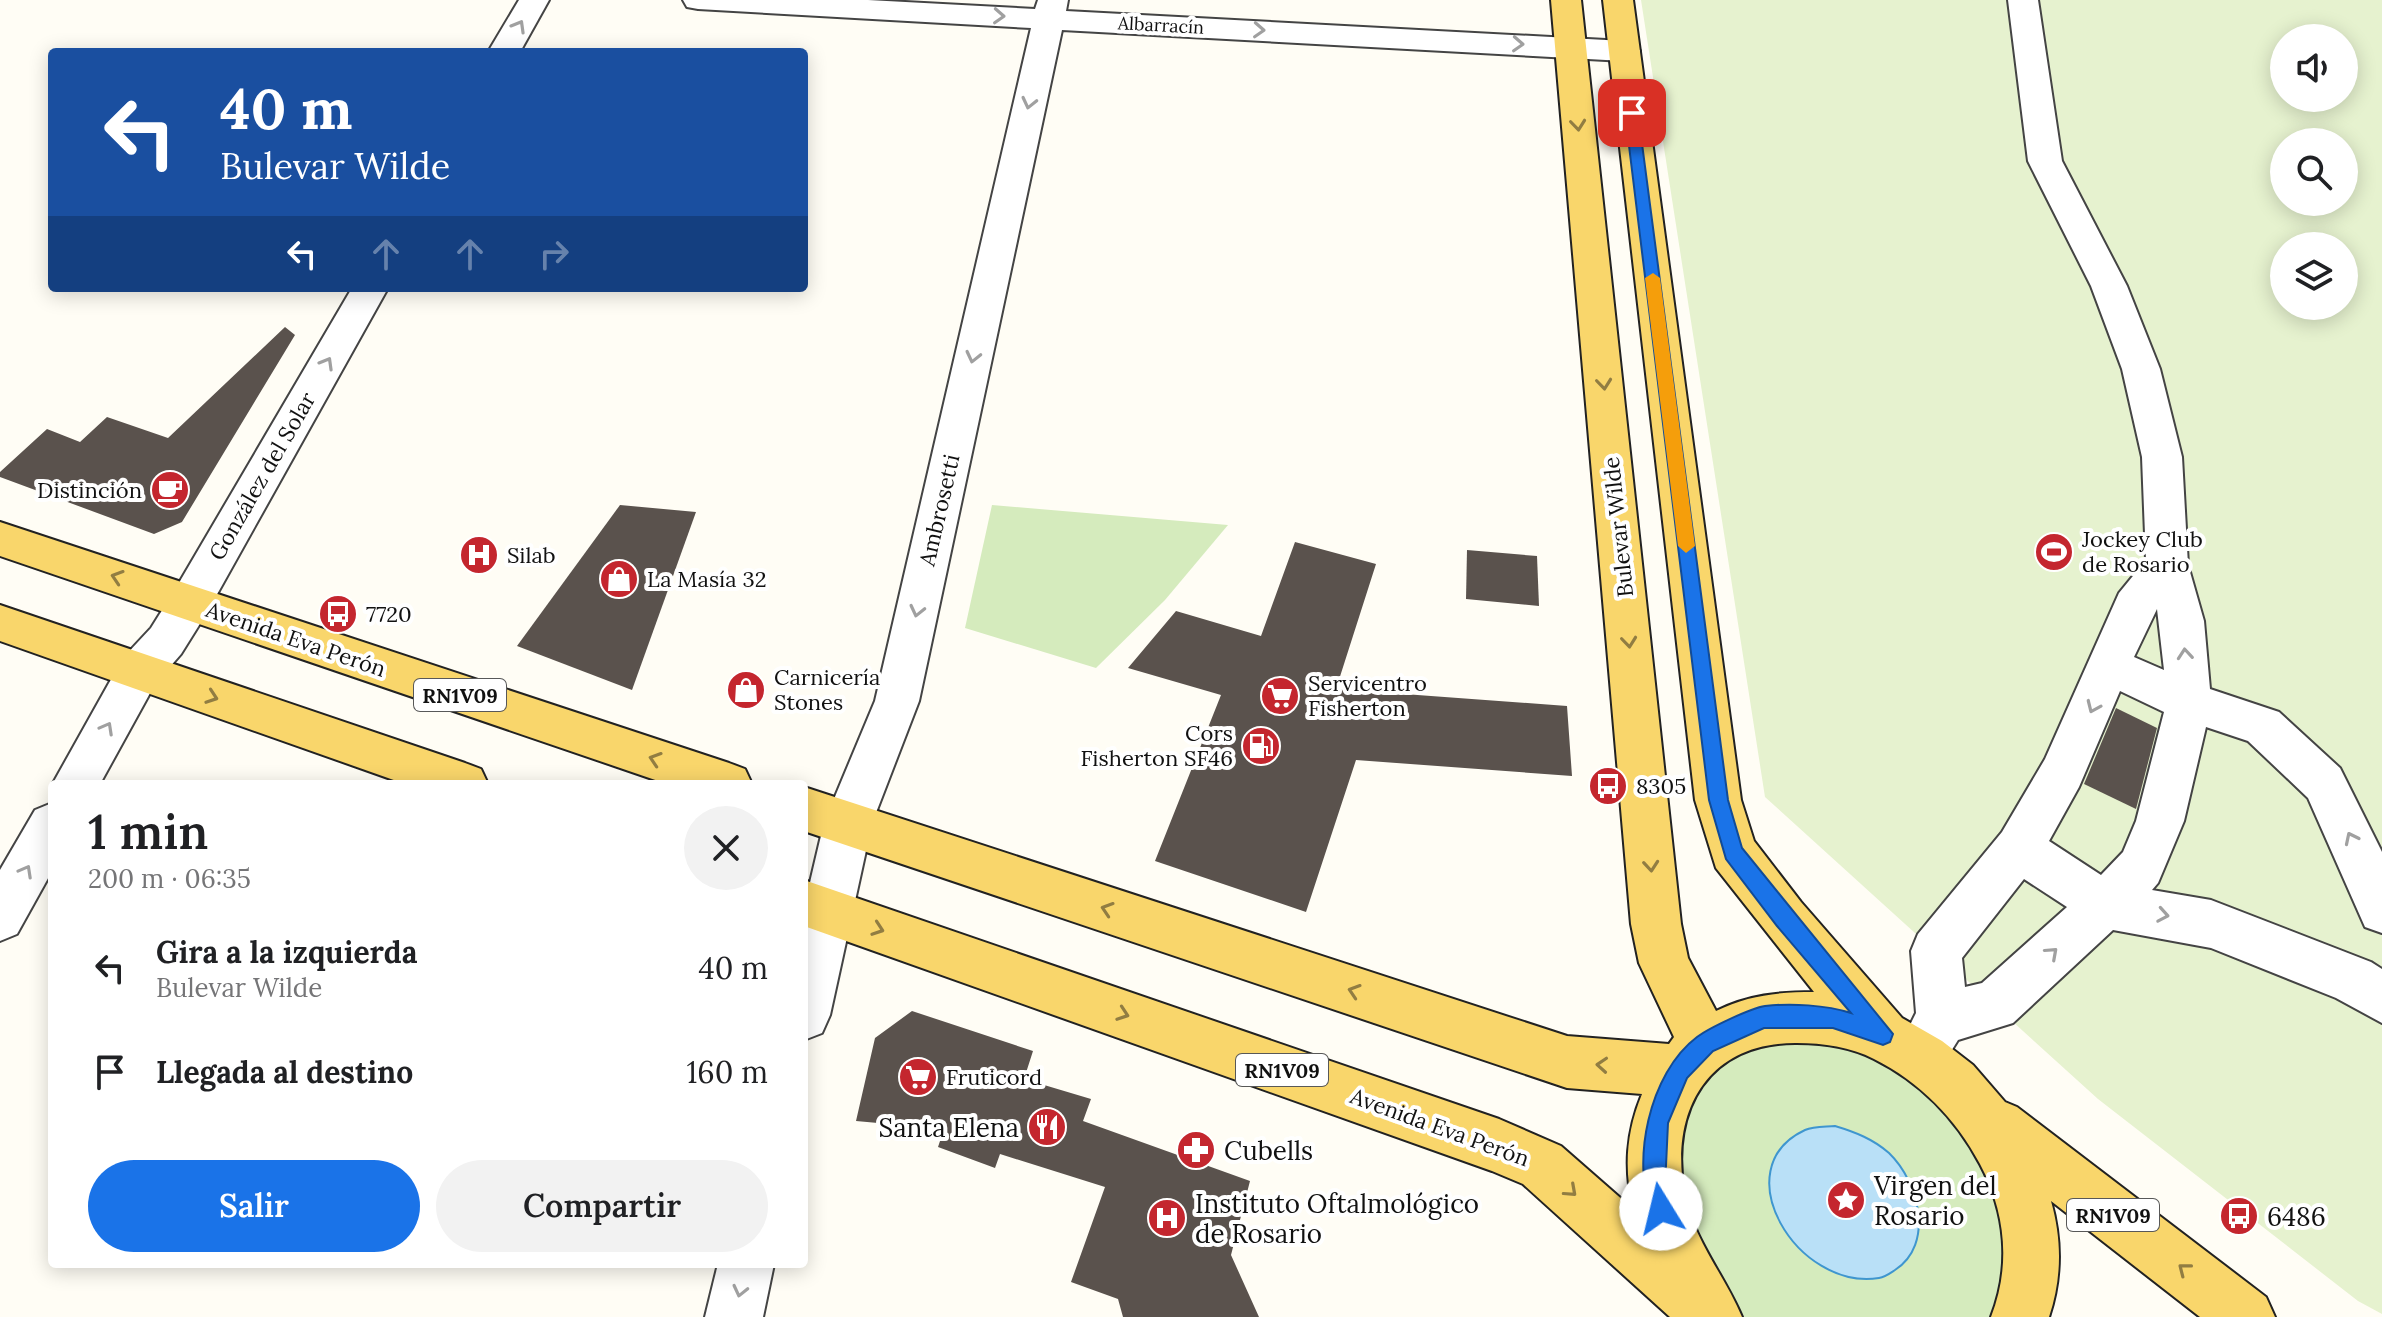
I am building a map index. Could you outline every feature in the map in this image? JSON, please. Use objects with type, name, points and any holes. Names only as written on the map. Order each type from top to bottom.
[{"type":"main road","points":[[1618,0],[1718,800],[1733,852],[1784,919],[1915,1036]]},
{"type":"main road","name":"Bulevar Wilde","points":[[1568,24],[1656,924],[1664,963],[1693,1057]]},
{"type":"main road","name":"Avenida Eva Perón","points":[[0,539],[717,780]]},
{"type":"main road","points":[[0,623],[453,780]]},
{"type":"main road","name":"RN1V09","points":[[826,816],[1567,1062],[1693,1057],[1763,1017],[1833,1018],[1915,1036],[1980,1113],[2246,1317]]},
{"type":"main road","name":"Avenida Eva Perón","points":[[816,907],[1486,1141],[1542,1165],[1713,1317]]},
{"type":"main road","points":[[1693,1057],[1657,1123],[1654,1187],[1675,1254],[1713,1317]]},
{"type":"main road","points":[[1980,1113],[2017,1175],[2032,1244],[2028,1301],[2020,1317]]},
{"type":"street","points":[[506,48],[534,0]]},
{"type":"street","name":"Albarracín","points":[[698,0],[1568,24],[1624,51]]},
{"type":"street","points":[[1915,1036],[1995,1005],[2105,905],[2141,867],[2160,821],[2189,702],[2182,621],[2167,565],[2162,457],[2141,369],[2109,286],[2045,161],[2023,0]]},
{"type":"street","name":"Ambrosetti","points":[[808,979],[826,816],[897,701],[1050,9]]},
{"type":"street","name":"González del Solar","points":[[77,780],[139,671],[166,641],[191,601],[368,292]]},
{"type":"street","points":[[1915,1036],[1936,951],[2019,848],[2063,772],[2134,606],[2167,565]]},
{"type":"street","points":[[2110,666],[2189,702],[2263,726],[2324,783],[2382,910]]},
{"type":"street","points":[[0,917],[48,832]]},
{"type":"street","points":[[2019,848],[2105,905],[2211,924],[2353,980],[2382,998]]},
{"type":"street","points":[[734,1317],[745,1268]]},
{"type":"green space","name":"Jockey Club de Rosario","points":[[1641,0],[2382,0],[2382,1314],[2358,1301],[2098,1099],[1765,797]]},
{"type":"green space","points":[[992,505],[1228,525],[1165,600],[1096,668],[965,628]]},
{"type":"green space","points":[[1833,1018],[1980,1113],[2020,1317],[1714,1317],[1657,1123],[1680,1071]]},
{"type":"water","points":[[1835,1126],[1864,1136],[1889,1153],[1900,1165],[1915,1196],[1919,1229],[1915,1245],[1907,1259],[1881,1278],[1849,1277],[1821,1266],[1798,1247],[1780,1223],[1771,1197],[1770,1171],[1781,1148],[1805,1130]]},
{"type":"building","points":[[285,327],[295,335],[182,522],[154,534],[0,477],[0,472],[47,429],[80,442],[107,417],[168,438]]},
{"type":"building","name":"La Masía 32","points":[[620,505],[696,512],[632,690],[517,646]]},
{"type":"building","points":[[1295,542],[1376,564],[1336,689],[1567,706],[1572,776],[1356,760],[1306,912],[1155,861],[1221,695],[1128,668],[1176,611],[1261,636]]},
{"type":"building","points":[[1467,550],[1537,556],[1539,606],[1466,599]]},
{"type":"building","points":[[2116,708],[2157,728],[2136,809],[2084,784]]},
{"type":"building","points":[[912,1011],[1033,1051],[1024,1079],[1091,1099],[1083,1121],[1250,1181],[1231,1255],[1259,1317],[1123,1317],[1118,1299],[1071,1282],[1105,1187],[1000,1154],[995,1168],[938,1147],[944,1129],[856,1121],[875,1038]]},
{"type":"slow traffic","points":[[1653,278],[1686,546]]},
{"type":"place","name":"Distinción","points":[[170,490]]},
{"type":"place","name":"Jockey Club de Rosario","points":[[2054,552]]},
{"type":"place","name":"Silab","points":[[479,555]]},
{"type":"place","name":"La Masía 32","points":[[619,579]]},
{"type":"place","name":"7720","points":[[338,614]]},
{"type":"place","name":"Carnicería Stones","points":[[746,690]]},
{"type":"place","name":"Servicentro Fisherton","points":[[1280,696]]},
{"type":"place","name":"Cors Fisherton SF46","points":[[1261,746]]},
{"type":"place","name":"8305","points":[[1608,786]]},
{"type":"place","name":"Fruticord","points":[[918,1077]]},
{"type":"place","name":"Santa Elena","points":[[1047,1127]]},
{"type":"place","name":"Cubells","points":[[1196,1150]]},
{"type":"place","name":"Virgen del Rosario","points":[[1846,1200]]},
{"type":"place","name":"6486","points":[[2239,1216]]},
{"type":"place","name":"Instituto Oftalmológico de Rosario","points":[[1167,1218]]},
{"type":"route","points":[[1632,113],[1718,800],[1733,852],[1784,919],[1883,1034],[1833,1018],[1763,1017],[1705,1044],[1680,1071],[1657,1123],[1654,1187],[1661,1209]]}]
